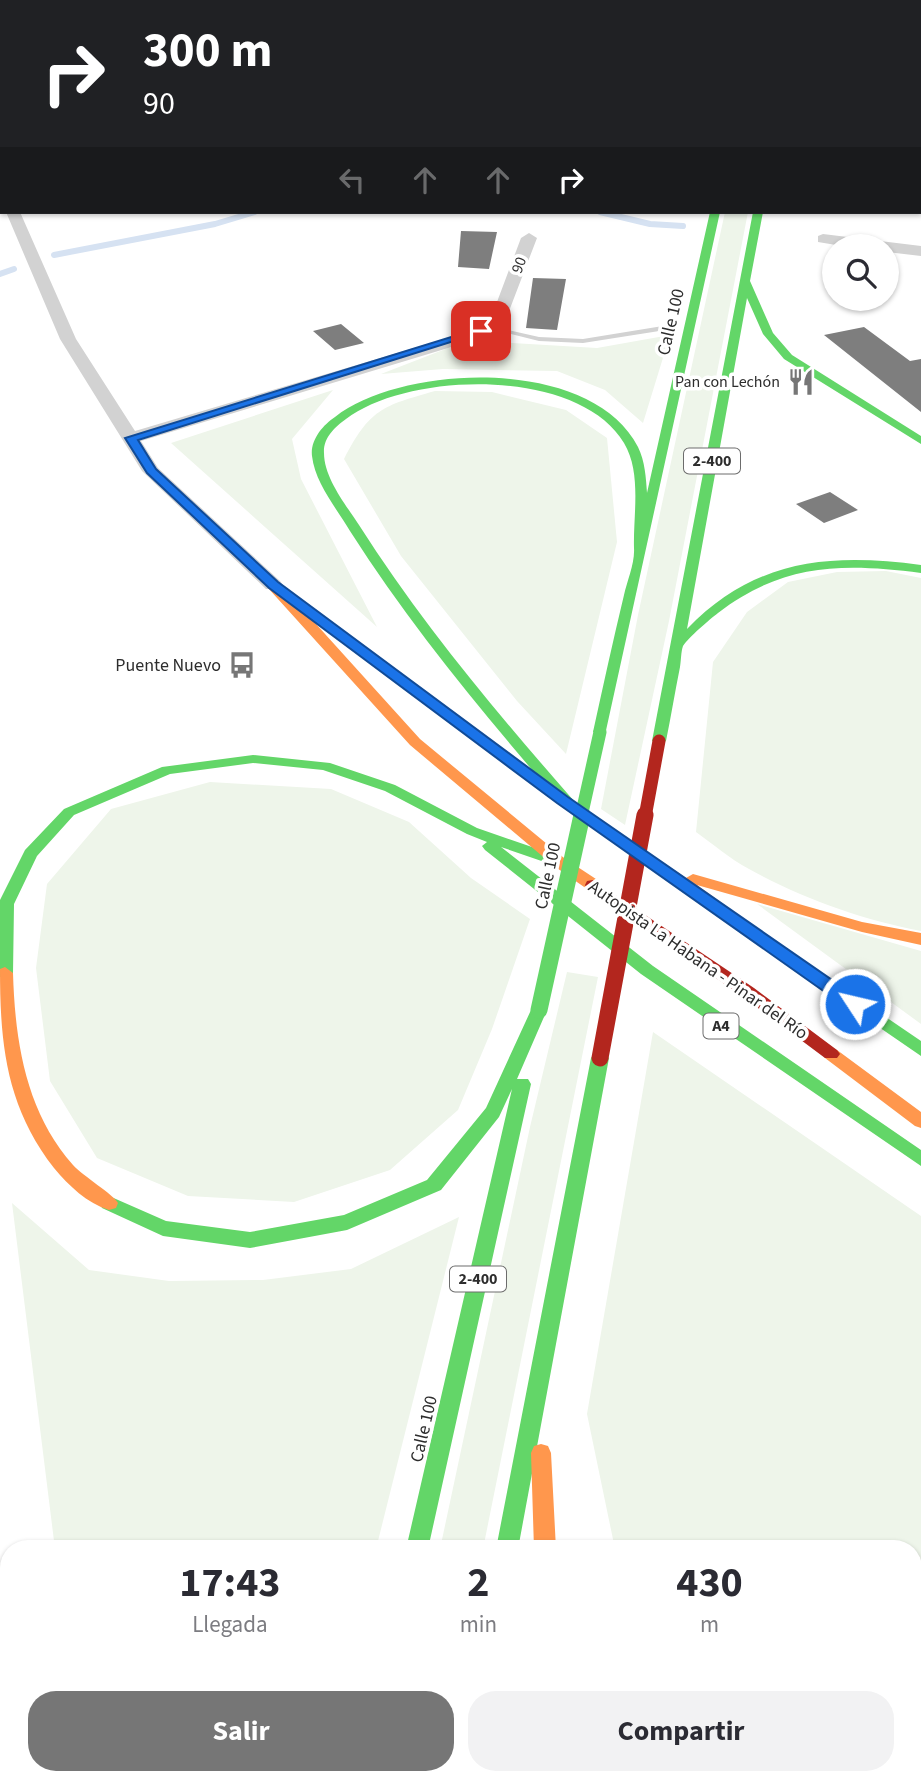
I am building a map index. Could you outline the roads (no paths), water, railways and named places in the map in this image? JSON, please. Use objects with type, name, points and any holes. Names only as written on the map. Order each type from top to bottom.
[{"type":"highway","name":"Calle 100","points":[[419,1540],[715,214]]},
{"type":"highway","name":"2-400","points":[[509,1540],[680,643],[758,214]]},
{"type":"highway","points":[[744,279],[768,334],[788,357],[921,440]]},
{"type":"highway","points":[[569,804],[504,730],[407,607],[341,508],[318,456],[322,435],[335,421],[375,396],[438,383],[504,382],[555,393],[598,412],[626,436],[638,460],[639,545]]},
{"type":"highway","points":[[680,643],[725,598],[754,582],[798,567],[846,562],[892,563],[921,569]]},
{"type":"highway","name":"Autopista La Habana - Pinar del Río","points":[[274,585],[415,742],[559,862],[748,992],[921,1121]]},
{"type":"highway","name":"Autopista La Habana - Pinar del Río","points":[[274,585],[658,868],[921,1050]]},
{"type":"highway","name":"A4","points":[[415,742],[472,831],[529,880],[733,1035],[921,1159]]},
{"type":"highway","points":[[538,1010],[493,1112],[434,1185],[347,1222],[250,1240],[163,1228],[91,1195],[46,1142],[20,1089],[5,992],[6,904],[30,855],[69,812],[167,769],[253,759],[325,766],[390,788],[472,831],[559,862]]},
{"type":"highway","points":[[658,868],[862,927],[921,939]]},
{"type":"highway","points":[[539,1392],[545,1540]]},
{"type":"street","name":"Autopista La Habana - Pinar del Río","points":[[14,214],[68,339],[151,471],[274,585]]},
{"type":"street","name":"90","points":[[495,329],[528,238]]},
{"type":"street","points":[[899,248],[921,251]]},
{"type":"street","points":[[131,438],[495,329]]},
{"type":"lane","points":[[495,329],[539,339],[583,341],[669,327]]},
{"type":"waterway","points":[[54,255],[215,224],[248,214]]},
{"type":"waterway","points":[[608,214],[650,224],[683,226]]},
{"type":"waterway","points":[[0,274],[14,269]]},
{"type":"place","name":"Pan con Lechón","points":[[801,382]]},
{"type":"place","name":"Puente Nuevo","points":[[242,665]]}]
